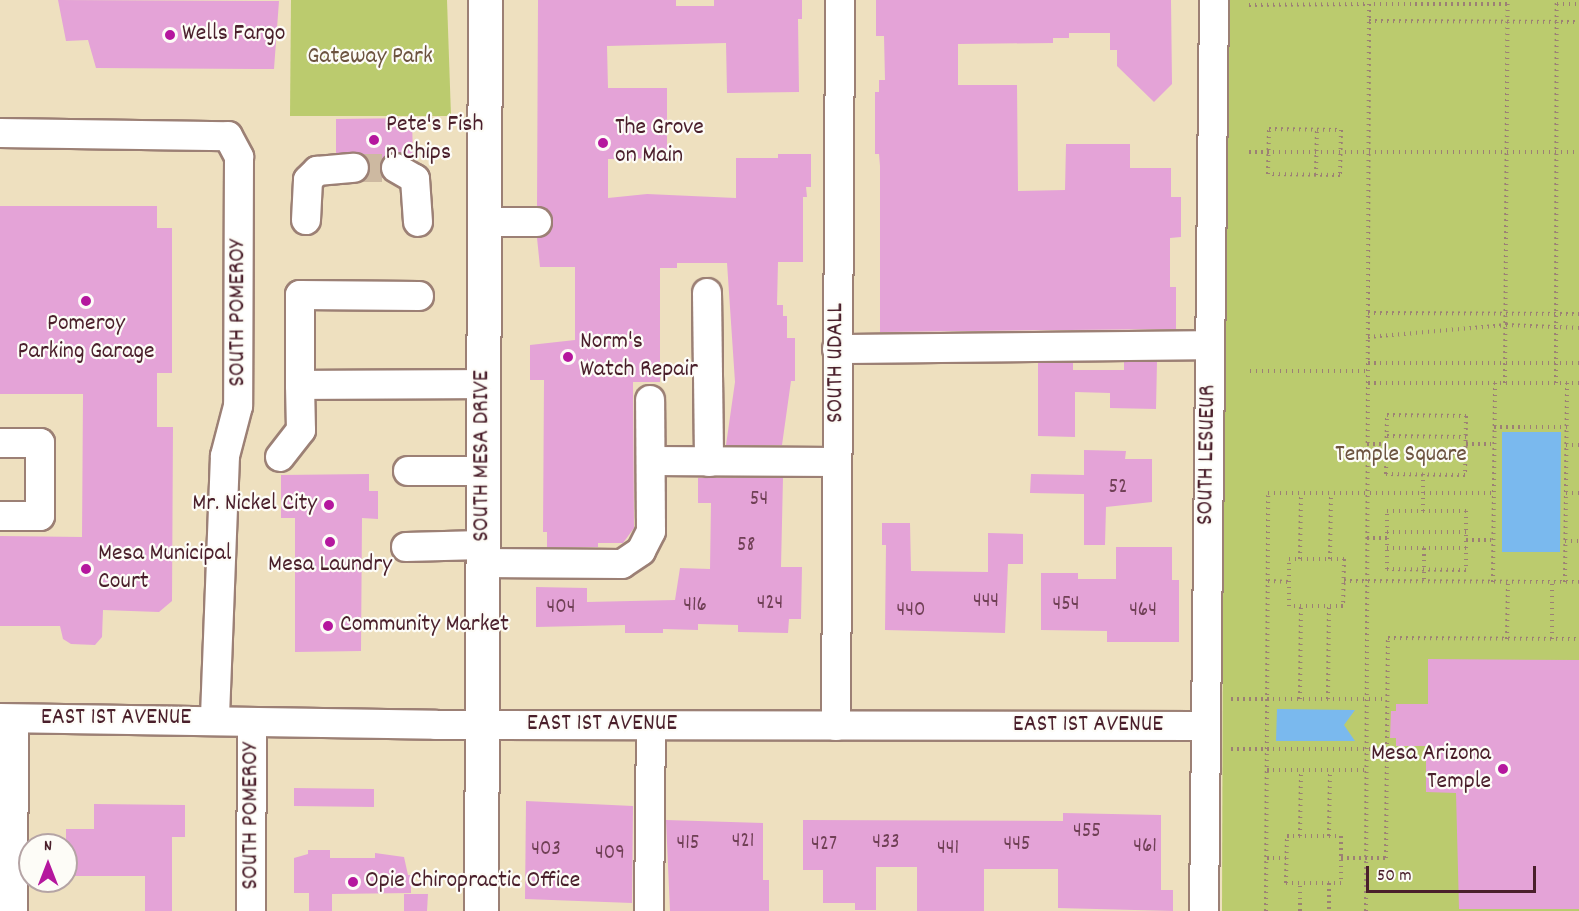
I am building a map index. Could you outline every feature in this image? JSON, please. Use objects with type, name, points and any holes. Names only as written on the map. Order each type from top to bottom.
[{"type":"main road","name":"SOUTH MESA DRIVE","points":[[481,911],[484,0]]},
{"type":"street","name":"SOUTH UDALL","points":[[836,726],[840,0]]},
{"type":"street","name":"SOUTH LESUEUR","points":[[1204,911],[1204,726],[1214,0]]},
{"type":"street","name":"SOUTH POMEROY","points":[[0,133],[228,136],[239,157],[238,406],[225,456],[215,720]]},
{"type":"street","points":[[306,220],[308,180],[316,171],[354,168]]},
{"type":"street","points":[[396,168],[415,179],[418,222]]},
{"type":"street","points":[[484,222],[537,222]]},
{"type":"street","points":[[707,293],[709,462]]},
{"type":"street","points":[[280,457],[302,430],[300,295],[419,296]]},
{"type":"street","points":[[837,350],[1209,345]]},
{"type":"street","points":[[300,385],[483,384]]},
{"type":"street","points":[[406,548],[622,564],[641,551],[651,531],[650,400]]},
{"type":"street","points":[[0,443],[40,443],[40,516],[0,516]]},
{"type":"street","points":[[651,461],[837,462]]},
{"type":"street","points":[[408,471],[483,471]]},
{"type":"street","points":[[7,718],[13,911]]},
{"type":"street","name":"EAST 1ST AVENUE","points":[[7,718],[651,726],[1204,726]]},
{"type":"street","name":"SOUTH POMEROY","points":[[251,911],[252,722]]},
{"type":"street","points":[[649,911],[651,726]]},
{"type":"path","points":[[1249,5],[1508,2],[1505,383]]},
{"type":"path","points":[[1556,383],[1557,2],[1579,4]]},
{"type":"path","points":[[1366,911],[1369,4]]},
{"type":"path","points":[[1369,21],[1579,22]]},
{"type":"path","points":[[1269,129],[1341,130],[1340,175],[1268,174],[1268,152],[1269,129]]},
{"type":"path","points":[[1316,175],[1317,129]]},
{"type":"path","points":[[1249,152],[1579,152]]},
{"type":"path","points":[[1368,313],[1579,314]]},
{"type":"path","points":[[1368,337],[1506,325],[1579,327]]},
{"type":"path","points":[[1368,363],[1579,363]]},
{"type":"path","points":[[1250,371],[1368,371]]},
{"type":"path","points":[[1368,383],[1579,383]]},
{"type":"path","points":[[1493,582],[1495,383]]},
{"type":"path","points":[[1565,582],[1567,383]]},
{"type":"path","points":[[1387,416],[1466,416],[1465,475],[1386,474],[1387,436],[1387,416]]},
{"type":"path","points":[[1494,427],[1567,427]]},
{"type":"path","points":[[1387,436],[1466,437]]},
{"type":"path","points":[[1367,444],[1387,444]]},
{"type":"path","points":[[1466,444],[1494,444]]},
{"type":"path","points":[[1566,445],[1579,445]]},
{"type":"path","points":[[1387,453],[1466,453]]},
{"type":"path","points":[[1423,511],[1424,474]]},
{"type":"path","points":[[1266,911],[1268,493],[1494,494]]},
{"type":"path","points":[[1300,559],[1301,493]]},
{"type":"path","points":[[1330,559],[1331,493]]},
{"type":"path","points":[[1566,493],[1579,493]]},
{"type":"path","points":[[1387,511],[1466,512],[1466,570],[1387,569],[1387,532],[1387,511]]},
{"type":"path","points":[[1387,532],[1466,532]]},
{"type":"path","points":[[1367,538],[1387,538]]},
{"type":"path","points":[[1466,540],[1493,540]]},
{"type":"path","points":[[1565,541],[1579,541]]},
{"type":"path","points":[[1387,548],[1466,548]]},
{"type":"path","points":[[1424,548],[1424,582]]},
{"type":"path","points":[[1289,559],[1300,559],[1344,559],[1343,606],[1289,606],[1289,559]]},
{"type":"path","points":[[1268,581],[1289,582]]},
{"type":"path","points":[[1344,581],[1579,582]]},
{"type":"path","points":[[1508,582],[1508,639]]},
{"type":"path","points":[[1552,582],[1552,639]]},
{"type":"path","points":[[1300,699],[1301,606]]},
{"type":"path","points":[[1328,699],[1329,606]]},
{"type":"path","points":[[1341,858],[1386,858],[1388,638],[1579,639]]},
{"type":"path","points":[[1231,699],[1387,699]]},
{"type":"path","points":[[1231,748],[1387,748]]},
{"type":"path","points":[[1267,770],[1366,770]]},
{"type":"path","points":[[1300,836],[1301,770]]},
{"type":"path","points":[[1329,836],[1330,770]]},
{"type":"path","points":[[1287,836],[1300,836],[1341,836],[1341,883],[1286,883],[1287,836]]},
{"type":"path","points":[[1266,858],[1286,858]]},
{"type":"path","points":[[1300,883],[1300,911]]},
{"type":"path","points":[[1329,883],[1329,911]]},
{"type":"green space","name":"Gateway Park","points":[[291,0],[447,0],[451,116],[290,116]]},
{"type":"green space","name":"Temple Square","points":[[1225,0],[1579,0],[1579,911],[1222,911]]},
{"type":"water","points":[[1502,432],[1561,432],[1560,552],[1502,552]]},
{"type":"water","points":[[1277,709],[1355,710],[1344,725],[1355,741],[1276,741]]},
{"type":"building","name":"Wells Fargo","points":[[58,0],[279,1],[274,69],[96,68],[88,40],[66,41]]},
{"type":"building","points":[[538,0],[676,0],[676,6],[714,6],[714,0],[802,0],[802,19],[798,19],[799,92],[727,93],[726,43],[607,46],[608,88],[667,88],[667,158],[608,159],[608,198],[647,194],[736,198],[736,158],[778,158],[778,154],[811,154],[811,187],[806,187],[807,197],[803,197],[803,262],[778,262],[777,305],[783,305],[783,316],[787,316],[787,338],[795,338],[795,381],[791,381],[782,445],[726,445],[735,382],[727,263],[677,263],[677,268],[660,268],[660,382],[633,382],[634,528],[623,543],[598,543],[598,547],[547,547],[547,532],[543,532],[544,380],[530,380],[530,345],[575,340],[575,267],[540,267],[537,238],[551,231],[553,221],[546,208],[537,206]]},
{"type":"building","points":[[876,0],[1171,0],[1172,84],[1154,102],[1117,66],[1117,50],[1110,50],[1110,33],[1069,33],[1069,38],[1053,38],[1053,43],[958,44],[958,85],[1017,85],[1018,191],[1065,190],[1066,144],[1130,144],[1130,168],[1171,168],[1171,197],[1181,197],[1181,237],[1170,238],[1170,287],[1176,287],[1176,329],[880,332],[880,166],[879,154],[875,154],[875,92],[879,92],[879,80],[885,80],[884,36],[876,36]]},
{"type":"building","name":"Pete's Fish n Chips","points":[[412,118],[413,159],[397,152],[387,154],[380,167],[383,178],[367,178],[370,166],[362,153],[336,153],[336,119]]},
{"type":"building","points":[[0,206],[157,206],[157,228],[172,228],[172,373],[157,373],[157,427],[173,427],[172,601],[159,612],[103,610],[102,637],[95,645],[71,644],[63,639],[60,626],[0,626],[0,536],[82,537],[83,394],[0,394]]},
{"type":"building","points":[[1124,362],[1157,362],[1156,409],[1110,408],[1110,393],[1075,392],[1075,437],[1038,436],[1038,363],[1073,363],[1073,370],[1124,370]]},
{"type":"building","points":[[1084,450],[1126,451],[1125,459],[1152,459],[1152,502],[1106,507],[1105,545],[1084,545],[1084,494],[1030,493],[1031,474],[1084,475]]},
{"type":"building","points":[[369,474],[369,491],[378,491],[378,519],[362,518],[361,651],[295,652],[295,518],[281,518],[281,475]]},
{"type":"building","points":[[698,478],[783,478],[781,567],[802,567],[801,619],[789,619],[788,633],[738,632],[738,625],[698,624],[698,630],[663,629],[663,633],[625,633],[625,625],[536,627],[536,587],[587,588],[587,602],[675,600],[680,568],[710,569],[711,503],[698,503]]},
{"type":"building","points":[[882,523],[910,523],[911,571],[988,572],[988,533],[1023,534],[1023,564],[1008,564],[1005,633],[885,630],[886,545],[882,545]]},
{"type":"building","points":[[1116,547],[1172,547],[1172,580],[1179,580],[1179,642],[1107,642],[1107,631],[1041,630],[1041,573],[1078,573],[1078,579],[1116,579]]},
{"type":"building","name":"Mesa Arizona Temple","points":[[1428,659],[1579,660],[1579,909],[1459,909],[1456,793],[1426,792],[1426,746],[1396,746],[1396,738],[1390,738],[1391,711],[1396,711],[1396,704],[1428,704]]},
{"type":"building","points":[[294,788],[374,789],[374,807],[294,806]]},
{"type":"building","points":[[526,801],[633,806],[632,903],[525,899]]},
{"type":"building","points":[[94,804],[185,805],[185,837],[172,837],[172,911],[145,911],[145,876],[78,876],[78,833],[66,833],[66,829],[94,829]]},
{"type":"building","points":[[1063,813],[1161,815],[1161,890],[1173,890],[1173,911],[1058,908],[1058,869],[984,869],[984,911],[917,911],[917,867],[876,867],[876,910],[855,910],[855,903],[823,903],[823,870],[803,870],[803,820],[1063,821]]},
{"type":"building","points":[[666,820],[763,823],[763,880],[769,880],[769,911],[670,911]]},
{"type":"building","name":"Opie Chiropractic Office","points":[[308,850],[330,850],[330,858],[375,858],[375,853],[404,857],[408,875],[411,875],[411,893],[332,894],[332,911],[309,911],[309,893],[294,893],[294,858],[308,854]]},
{"type":"building","points":[[404,894],[428,894],[427,911],[404,911]]},
{"type":"tunnel","points":[[354,168],[396,168]]},
{"type":"place","name":"Wells Fargo","points":[[170,35]]},
{"type":"place","name":"Pete's Fish n Chips","points":[[374,140]]},
{"type":"place","name":"The Grove on Main","points":[[603,143]]},
{"type":"place","name":"Pomeroy Parking Garage","points":[[86,301]]},
{"type":"place","name":"Norm's Watch Repair","points":[[568,357]]},
{"type":"place","name":"Mr. Nickel City","points":[[329,505]]},
{"type":"place","name":"Mesa Laundry","points":[[330,542]]},
{"type":"place","name":"Mesa Municipal Court","points":[[86,569]]},
{"type":"place","name":"Community Market","points":[[328,626]]},
{"type":"place","name":"Mesa Arizona Temple","points":[[1503,769]]},
{"type":"place","name":"Opie Chiropractic Office","points":[[353,882]]}]
